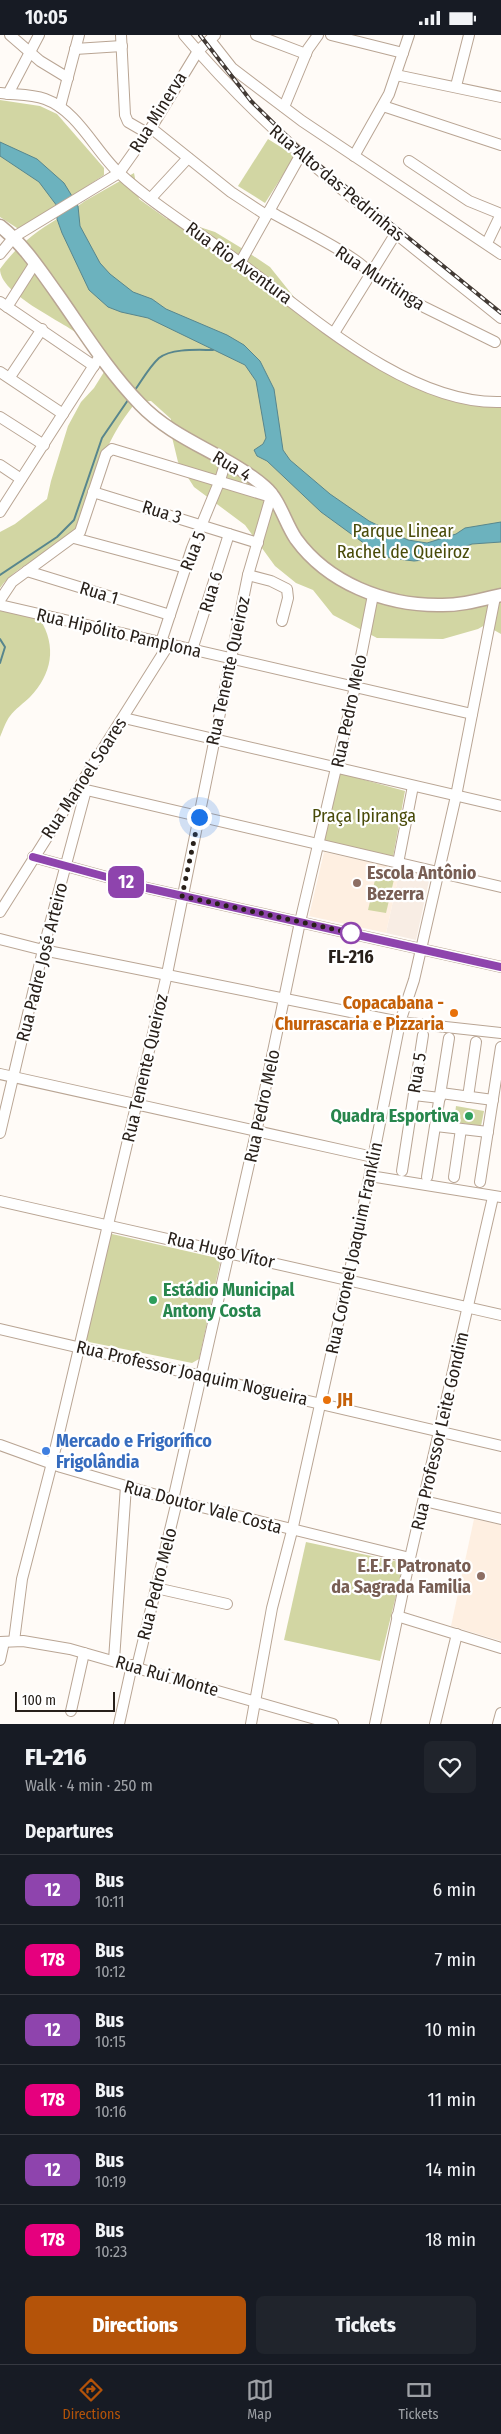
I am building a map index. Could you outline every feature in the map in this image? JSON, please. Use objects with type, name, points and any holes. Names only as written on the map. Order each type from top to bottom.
[{"type":"main road","name":"Rua 4","points":[[0,226],[14,237],[35,263],[97,361],[122,383],[141,405],[177,433],[254,479],[271,495],[296,539],[315,560],[339,579],[374,595],[408,603],[438,605],[498,596]]},
{"type":"street","points":[[10,35],[48,68],[68,78]]},
{"type":"street","points":[[4,93],[39,35]]},
{"type":"street","points":[[60,107],[79,35]]},
{"type":"street","name":"Rua Alto das Pedrinhas","points":[[184,35],[235,93],[301,154],[501,318]]},
{"type":"street","points":[[256,35],[306,54]]},
{"type":"street","points":[[284,107],[306,54],[318,35]]},
{"type":"street","points":[[331,35],[403,53]]},
{"type":"street","points":[[354,155],[383,106],[396,75],[409,35]]},
{"type":"street","points":[[456,86],[470,35]]},
{"type":"street","points":[[212,38],[232,68],[284,107],[501,254]]},
{"type":"street","name":"Rua Minerva","points":[[119,173],[149,131],[198,51],[212,38]]},
{"type":"street","points":[[75,49],[122,40]]},
{"type":"street","name":"Rua Muritinga","points":[[122,40],[125,115],[128,122],[149,131],[267,213],[338,250],[424,307],[495,342]]},
{"type":"street","points":[[396,75],[434,84],[456,86],[501,97]]},
{"type":"street","name":"Rua Rio Aventura","points":[[4,93],[44,99],[60,107],[119,173],[334,333],[395,373],[441,393],[477,400],[501,402]]},
{"type":"street","points":[[383,106],[501,145]]},
{"type":"street","points":[[240,263],[301,154]]},
{"type":"street","points":[[151,198],[188,158]]},
{"type":"street","points":[[410,161],[469,201],[501,214],[487,243]]},
{"type":"street","points":[[0,254],[14,237],[42,222],[119,173]]},
{"type":"street","points":[[334,333],[396,233]]},
{"type":"street","points":[[0,512],[97,361],[4,305],[35,263]]},
{"type":"street","points":[[10,377],[42,329]]},
{"type":"street","points":[[0,372],[63,414]]},
{"type":"street","points":[[0,417],[44,445]]},
{"type":"street","name":"Rua 4","points":[[94,491],[106,454],[115,449],[271,495]]},
{"type":"street","name":"Rua 5","points":[[165,643],[170,615],[226,461]]},
{"type":"street","points":[[0,465],[21,479]]},
{"type":"street","points":[[0,600],[12,581],[74,538],[82,526],[94,491]]},
{"type":"street","name":"Rua 3","points":[[94,491],[258,543]]},
{"type":"street","name":"Rua Tenente Queiroz","points":[[0,1660],[52,1463],[167,974],[248,575],[271,495]]},
{"type":"street","name":"Rua 6","points":[[192,650],[229,534]]},
{"type":"street","points":[[74,538],[186,568]]},
{"type":"street","name":"Rua 1","points":[[27,571],[170,615]]},
{"type":"street","points":[[248,575],[277,583],[287,589],[288,598],[282,621]]},
{"type":"street","name":"Rua Pedro Melo","points":[[119,1724],[156,1588],[200,1374],[256,1133],[300,922],[320,844],[374,595]]},
{"type":"street","name":"Rua Coronel Joaquim Franklin","points":[[252,1724],[272,1608],[292,1531],[321,1403],[370,1176],[400,1021],[414,980],[456,796],[498,596]]},
{"type":"street","name":"Rua Hipólito Pamplona","points":[[0,605],[472,714]]},
{"type":"street","name":"Rua Manoel Soares","points":[[0,912],[33,857],[82,789],[165,643]]},
{"type":"street","points":[[124,717],[501,807]]},
{"type":"street","points":[[398,863],[413,786]]},
{"type":"street","points":[[82,789],[501,887]]},
{"type":"street","name":"Rua Padre José Arteiro","points":[[0,1133],[43,950],[67,867],[82,789]]},
{"type":"street","points":[[33,857],[182,896],[501,967]]},
{"type":"street","points":[[0,939],[43,950],[400,1021],[501,1033]]},
{"type":"street","name":"Rua 5","points":[[402,1171],[423,1035]]},
{"type":"street","points":[[428,1177],[449,1038]]},
{"type":"street","points":[[468,1097],[476,1042]]},
{"type":"street","points":[[480,1182],[488,1132],[495,1108],[501,1047]]},
{"type":"street","points":[[0,1074],[256,1133],[373,1157]]},
{"type":"street","points":[[413,1097],[440,1099],[468,1097],[495,1108]]},
{"type":"street","points":[[436,1126],[488,1132]]},
{"type":"street","points":[[454,1177],[461,1129]]},
{"type":"street","points":[[370,1176],[497,1197]]},
{"type":"street","name":"Rua Professor Leite Gondim","points":[[375,1724],[397,1616],[468,1307],[497,1197]]},
{"type":"street","name":"Rua Hugo Vítor","points":[[0,1201],[501,1315]]},
{"type":"street","name":"Rua Professor Joaquim Nogueira","points":[[0,1329],[501,1445]]},
{"type":"street","name":"Rua Doutor Vale Costa","points":[[0,1445],[52,1463],[175,1500],[292,1531],[410,1558]]},
{"type":"street","points":[[114,1660],[126,1486]]},
{"type":"street","points":[[424,1501],[501,1519]]},
{"type":"street","points":[[156,1588],[227,1604]]},
{"type":"street","points":[[397,1616],[501,1648]]},
{"type":"street","points":[[435,1724],[457,1634]]},
{"type":"street","name":"Rua Rui Monte","points":[[6,1642],[50,1645],[114,1660],[333,1724]]},
{"type":"street","points":[[71,1711],[84,1653]]},
{"type":"street","points":[[498,1724],[501,1713]]},
{"type":"shaded area","name":"Escola Antônio Bezerra","points":[[324,852],[400,869],[386,933],[309,916]]},
{"type":"shaded area","points":[[400,869],[430,876],[416,940],[386,933]]},
{"type":"shaded area","name":"E.E.F. Patronato da Sagrada Familia","points":[[474,1519],[501,1525],[501,1641],[451,1626]]},
{"type":"green space","points":[[0,100],[40,106],[57,114],[104,168],[104,175],[23,228],[17,228],[0,217]]},
{"type":"green space","points":[[268,139],[295,156],[265,203],[238,186]]},
{"type":"green space","name":"Parque Linear Rachel de Queiroz","points":[[134,173],[139,199],[167,219],[175,219],[215,232],[270,267],[314,322],[383,370],[501,406],[501,634],[485,625],[478,629],[443,639],[377,638],[333,615],[313,590],[296,583],[275,566],[245,525],[194,487],[178,462],[171,433],[171,419],[151,401],[136,402],[116,431],[102,460],[76,530],[58,546],[17,571],[0,588],[0,532],[15,524],[47,499],[68,426],[81,402],[94,388],[109,364],[78,334],[20,297],[10,288],[3,278],[0,269],[19,247],[41,229],[57,219],[58,222],[78,210],[78,206],[85,201]]},
{"type":"green space","points":[[0,607],[40,619],[49,640],[50,660],[43,679],[30,697],[10,716],[0,737]]},
{"type":"green space","name":"Praça Ipiranga","points":[[339,773],[405,791],[393,857],[325,842],[323,838]]},
{"type":"green space","points":[[378,867],[396,871],[386,913],[368,910]]},
{"type":"green space","name":"Quadra Esportiva","points":[[456,1106],[484,1111],[481,1126],[454,1122]]},
{"type":"green space","name":"Estádio Municipal Antony Costa","points":[[112,1234],[217,1258],[220,1263],[199,1359],[192,1363],[89,1342],[85,1338],[108,1237]]},
{"type":"green space","points":[[306,1542],[404,1563],[380,1661],[284,1640]]},
{"type":"water","points":[[0,142],[37,159],[64,183],[78,206],[80,226],[100,263],[110,274],[133,292],[152,299],[166,309],[227,335],[244,345],[260,361],[274,389],[283,450],[290,460],[330,494],[369,521],[408,540],[427,543],[456,534],[465,528],[501,522],[501,542],[472,544],[433,559],[414,561],[390,558],[365,544],[321,512],[267,461],[257,456],[254,450],[263,444],[266,438],[256,381],[245,365],[148,318],[108,307],[89,290],[62,233],[57,219],[57,206],[39,182],[0,156]]},
{"type":"waterway","points":[[135,390],[152,365],[164,355],[185,350],[213,350]]},
{"type":"waterway","points":[[0,575],[57,537],[74,520],[102,438],[128,400]]},
{"type":"waterway","points":[[0,639],[5,647],[0,663]]},
{"type":"railway","points":[[200,35],[251,101],[303,152],[501,313]]},
{"type":"bus line","name":"12","points":[[33,857],[147,888],[501,967]]},
{"type":"place","name":"Escola Antônio Bezerra","points":[[357,883]]},
{"type":"place","name":"FL-216","points":[[351,933]]},
{"type":"place","name":"Copacabana - Churrascaria e Pizzaria","points":[[454,1013]]},
{"type":"place","name":"Quadra Esportiva","points":[[469,1116]]},
{"type":"place","name":"Estádio Municipal Antony Costa","points":[[153,1300]]},
{"type":"place","name":"JH","points":[[327,1400]]},
{"type":"place","name":"Mercado e Frigorífico Frigolândia","points":[[46,1451]]},
{"type":"place","name":"E.E.F. Patronato da Sagrada Familia","points":[[481,1576]]},
{"type":"route","points":[[199,817],[182,896],[351,933]]}]
